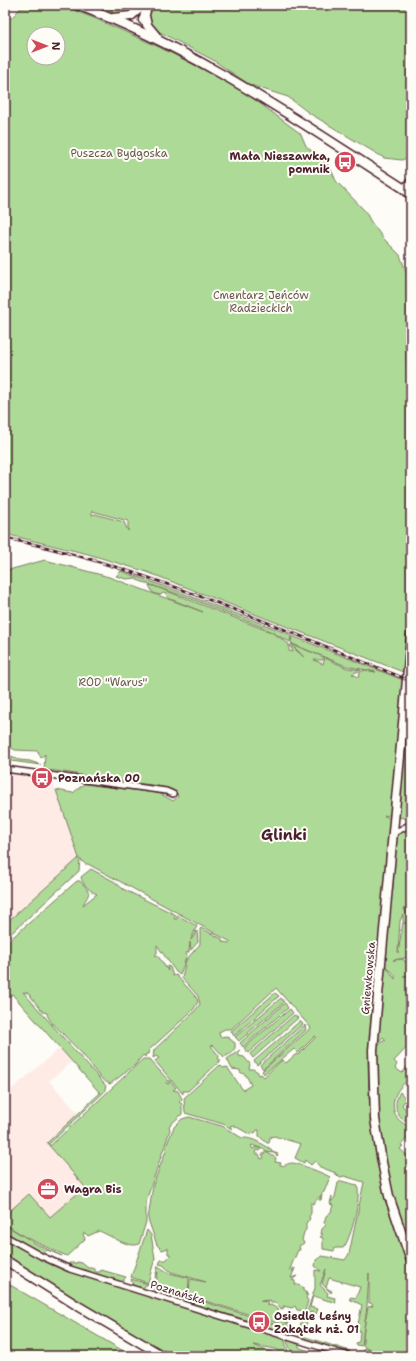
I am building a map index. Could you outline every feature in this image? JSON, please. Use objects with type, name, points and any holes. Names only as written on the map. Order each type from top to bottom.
[{"type":"main road","points":[[77,5],[162,41],[227,76],[403,188],[411,195]]},
{"type":"main road","points":[[108,18],[131,16],[148,5]]},
{"type":"main road","points":[[134,28],[133,24],[142,10]]},
{"type":"main road","points":[[142,10],[148,27],[162,41]]},
{"type":"main road","name":"Gniewkowska","points":[[411,636],[373,1050],[374,1094],[378,1141],[388,1189],[411,1261]]},
{"type":"main road","points":[[5,1260],[78,1306],[163,1356]]},
{"type":"street","points":[[403,188],[411,180]]},
{"type":"street","points":[[5,768],[166,791],[173,794]]},
{"type":"street","points":[[392,834],[411,824]]},
{"type":"street","name":"Poznańska","points":[[5,1236],[25,1248],[70,1269],[346,1355]]},
{"type":"shaded area","points":[[5,773],[52,779],[79,858],[5,926]]},
{"type":"shaded area","points":[[60,1048],[72,1062],[49,1081],[78,1113],[48,1143],[85,1187],[50,1217],[29,1194],[5,1215],[5,1095]]},
{"type":"green space","name":"Puszcza Bydgoska","points":[[24,5],[60,5],[94,18],[159,47],[238,87],[301,134],[306,146],[330,167],[336,181],[365,211],[383,238],[400,255],[409,280],[411,294],[410,316],[405,340],[411,449],[411,520],[408,561],[411,555],[411,592],[403,672],[147,572],[88,554],[5,534],[5,24]],"holes":[[[92,511],[128,521],[128,531],[124,522],[95,514],[92,515]]]},
{"type":"green space","points":[[94,5],[138,5],[135,11],[118,15]]},
{"type":"green space","points":[[150,5],[411,5],[411,156],[402,160],[384,158],[309,113],[288,97],[250,85],[213,60],[154,29],[148,22]]},
{"type":"green space","name":"ROD \"Warus\"","points":[[45,560],[109,577],[203,612],[168,598],[167,594],[164,593],[160,595],[153,593],[149,585],[154,586],[273,633],[289,644],[289,651],[293,652],[290,645],[304,657],[291,644],[324,657],[323,660],[314,660],[323,664],[325,658],[347,668],[361,670],[352,674],[359,677],[360,672],[365,670],[376,672],[346,666],[295,645],[291,643],[292,636],[403,680],[390,815],[384,816],[390,818],[379,941],[376,957],[371,960],[375,967],[368,1061],[369,1098],[381,1180],[394,1226],[411,1271],[411,1356],[391,1356],[376,1352],[389,1356],[370,1356],[362,1353],[364,1348],[375,1352],[365,1347],[363,1339],[362,1346],[356,1345],[356,1343],[359,1342],[360,1331],[357,1329],[362,1305],[349,1299],[351,1297],[356,1298],[360,1287],[329,1278],[326,1288],[322,1284],[326,1269],[320,1285],[328,1293],[327,1296],[335,1298],[336,1303],[313,1296],[310,1307],[318,1309],[316,1314],[310,1312],[305,1328],[300,1326],[303,1316],[307,1312],[315,1288],[315,1270],[321,1271],[315,1266],[316,1260],[322,1256],[345,1260],[349,1254],[364,1182],[344,1176],[338,1176],[336,1173],[320,1167],[315,1161],[311,1165],[305,1160],[304,1163],[295,1158],[301,1144],[274,1136],[270,1137],[269,1143],[267,1143],[259,1136],[259,1130],[255,1133],[252,1132],[251,1135],[233,1125],[230,1126],[232,1129],[223,1124],[185,1113],[184,1098],[220,1065],[223,1068],[227,1067],[243,1090],[251,1085],[246,1075],[240,1072],[240,1070],[232,1069],[227,1059],[240,1050],[238,1052],[239,1056],[244,1057],[250,1064],[249,1069],[253,1069],[258,1072],[258,1075],[261,1074],[264,1077],[282,1060],[286,1063],[295,1055],[299,1054],[316,1037],[315,1036],[298,1053],[294,1049],[264,1074],[262,1071],[311,1028],[276,988],[231,1029],[225,1029],[219,1032],[220,1037],[226,1036],[235,1043],[235,1048],[230,1054],[224,1057],[213,1045],[211,1046],[219,1056],[218,1060],[221,1060],[188,1091],[183,1091],[183,1094],[155,1061],[159,1058],[156,1056],[153,1058],[154,1050],[194,1012],[200,1004],[198,996],[182,978],[186,960],[200,944],[200,929],[201,928],[222,939],[223,942],[231,942],[88,864],[85,864],[80,859],[79,871],[5,939],[5,924],[79,858],[56,790],[73,793],[84,784],[159,793],[173,801],[178,797],[177,793],[170,789],[155,785],[106,780],[44,770],[45,754],[41,758],[38,751],[15,750],[5,747],[5,571]],"holes":[[[369,1273],[369,1303],[373,1306],[368,1307],[365,1322],[367,1306]]]},
{"type":"green space","points":[[121,571],[291,635],[290,642],[262,627],[189,598],[137,580],[137,578],[126,579],[116,576]]},
{"type":"green space","points":[[407,719],[411,719],[411,815],[408,819],[398,817]]},
{"type":"green space","points":[[12,756],[19,760],[30,761],[41,765],[11,761]]},
{"type":"green space","points":[[411,827],[411,918],[404,907],[403,908],[411,920],[411,927],[403,921],[403,914],[400,921],[398,953],[403,922],[411,928],[411,957],[393,960],[403,959],[405,962],[411,959],[411,975],[403,976],[411,976],[411,1043],[394,1061],[397,1064],[395,1068],[402,1073],[409,1065],[411,1067],[411,1079],[398,1090],[393,1104],[397,1118],[411,1127],[411,1134],[401,1145],[403,1146],[400,1149],[411,1159],[411,1252],[388,1178],[380,1126],[376,1046],[379,1046],[381,1042],[386,1040],[383,1037],[378,1042],[385,965],[393,886],[396,835]],"holes":[[[385,965],[395,975],[395,979]]]},
{"type":"green space","points":[[91,869],[115,882],[123,889],[176,915],[174,919],[177,919],[177,915],[197,926],[191,940],[197,931],[198,942],[191,950],[190,942],[189,952],[186,953],[187,955],[180,975],[176,972],[157,945],[157,953],[155,955],[158,956],[168,971],[167,966],[170,967],[173,976],[176,975],[196,997],[198,1002],[193,1010],[149,1050],[145,1057],[143,1055],[135,1065],[110,1084],[98,1075],[82,1054],[51,1021],[47,1013],[43,1012],[28,993],[23,992],[106,1086],[104,1092],[49,1144],[50,1146],[143,1059],[149,1059],[168,1080],[166,1083],[169,1084],[169,1080],[176,1088],[173,1090],[178,1091],[182,1099],[179,1102],[182,1104],[182,1114],[169,1126],[170,1130],[146,1201],[146,1222],[139,1244],[135,1245],[124,1243],[99,1231],[88,1236],[85,1233],[83,1234],[85,1239],[67,1256],[35,1242],[5,1224],[5,1215],[29,1194],[50,1217],[85,1187],[47,1143],[100,1093],[12,994],[5,1000],[5,944],[77,881],[80,881],[89,893],[83,905],[97,894],[87,887],[81,877]]},
{"type":"green space","points":[[275,993],[279,996],[234,1036],[231,1031]]},
{"type":"green space","points":[[281,998],[284,1002],[239,1041],[235,1037]]},
{"type":"green space","points":[[285,1003],[288,1008],[243,1047],[240,1043]]},
{"type":"green space","points":[[290,1009],[293,1013],[248,1053],[244,1048]]},
{"type":"green space","points":[[294,1015],[298,1018],[253,1058],[250,1054]]},
{"type":"green space","points":[[300,1021],[303,1024],[257,1065],[254,1061]]},
{"type":"green space","points":[[305,1025],[306,1030],[263,1069],[260,1065]]},
{"type":"green space","points":[[400,1092],[406,1099],[402,1105],[411,1116],[404,1121],[398,1114],[396,1107]]},
{"type":"green space","points":[[189,1117],[222,1126],[242,1138],[261,1143],[271,1149],[272,1152],[278,1154],[277,1156],[274,1153],[266,1152],[276,1158],[275,1162],[281,1163],[280,1165],[283,1166],[290,1163],[295,1163],[330,1177],[324,1192],[321,1194],[321,1200],[319,1200],[320,1196],[313,1204],[311,1202],[310,1219],[306,1223],[306,1230],[302,1240],[304,1243],[299,1246],[300,1250],[298,1250],[289,1271],[293,1267],[293,1272],[295,1268],[291,1278],[297,1276],[292,1280],[295,1281],[295,1284],[303,1287],[303,1291],[308,1295],[306,1297],[308,1301],[305,1311],[297,1310],[295,1306],[292,1308],[283,1306],[284,1308],[281,1309],[275,1303],[271,1303],[270,1300],[260,1301],[268,1302],[267,1306],[271,1305],[278,1309],[281,1320],[291,1325],[290,1327],[189,1296],[190,1279],[206,1282],[171,1272],[163,1265],[159,1264],[161,1260],[166,1260],[170,1254],[168,1254],[168,1248],[162,1250],[157,1245],[148,1219],[153,1185],[166,1153],[166,1146],[174,1127],[182,1119]],"holes":[[[252,1145],[265,1150],[265,1154],[262,1154],[264,1158],[261,1159],[259,1154],[255,1154],[256,1150],[260,1151],[261,1149],[256,1147],[253,1149],[251,1146]]]},
{"type":"green space","points":[[341,1181],[357,1185],[358,1198],[355,1217],[346,1243],[343,1248],[335,1248],[334,1251],[323,1249],[323,1238],[320,1237],[323,1234],[321,1234],[322,1229],[326,1225],[324,1223],[326,1216],[331,1212],[333,1205],[330,1204],[332,1196],[331,1202],[335,1197],[338,1183]]},
{"type":"green space","points":[[5,1225],[38,1245],[62,1256],[47,1250],[42,1253],[5,1232]]},
{"type":"green space","points":[[147,1230],[151,1235],[155,1258],[148,1283],[131,1277]]},
{"type":"green space","points":[[5,1239],[41,1259],[75,1273],[281,1337],[285,1341],[289,1356],[285,1356],[276,1349],[253,1345],[282,1356],[172,1356],[80,1303],[5,1255]]},
{"type":"green space","points":[[69,1263],[82,1263],[88,1268],[93,1268],[96,1272],[100,1272],[101,1270],[126,1277],[121,1283],[69,1265]]},
{"type":"green space","points":[[158,1266],[169,1273],[189,1278],[188,1295],[183,1294],[181,1291],[179,1293],[153,1284],[156,1282],[158,1272],[155,1278]]},
{"type":"green space","points":[[131,1279],[148,1284],[142,1288],[133,1286]]},
{"type":"green space","points":[[5,1282],[132,1356],[5,1356]]},
{"type":"green space","points":[[153,1286],[259,1320],[246,1322],[159,1294],[155,1291]]},
{"type":"green space","points":[[261,1320],[290,1329],[283,1333],[260,1323]]},
{"type":"green space","points":[[299,1335],[350,1351],[346,1353],[301,1339]]},
{"type":"green space","points":[[286,1339],[298,1344],[300,1348],[316,1353],[321,1350],[331,1353],[332,1356],[298,1356],[290,1349]]},
{"type":"railway","points":[[5,538],[57,550],[160,582],[211,600],[411,681]]},
{"type":"place","name":"Mała Nieszawka, pomnik","points":[[345,162]]},
{"type":"place","name":"Poznańska 00","points":[[42,778]]},
{"type":"place","name":"Wagra Bis","points":[[48,1189]]},
{"type":"place","name":"Osiedle Leśny Zakątek nż. 01","points":[[259,1322]]},
{"type":"district","name":"Glinki","points":[[284,835]]},
{"type":"park label","name":"Cmentarz Jeńców Radzieckich","points":[[261,301]]}]
